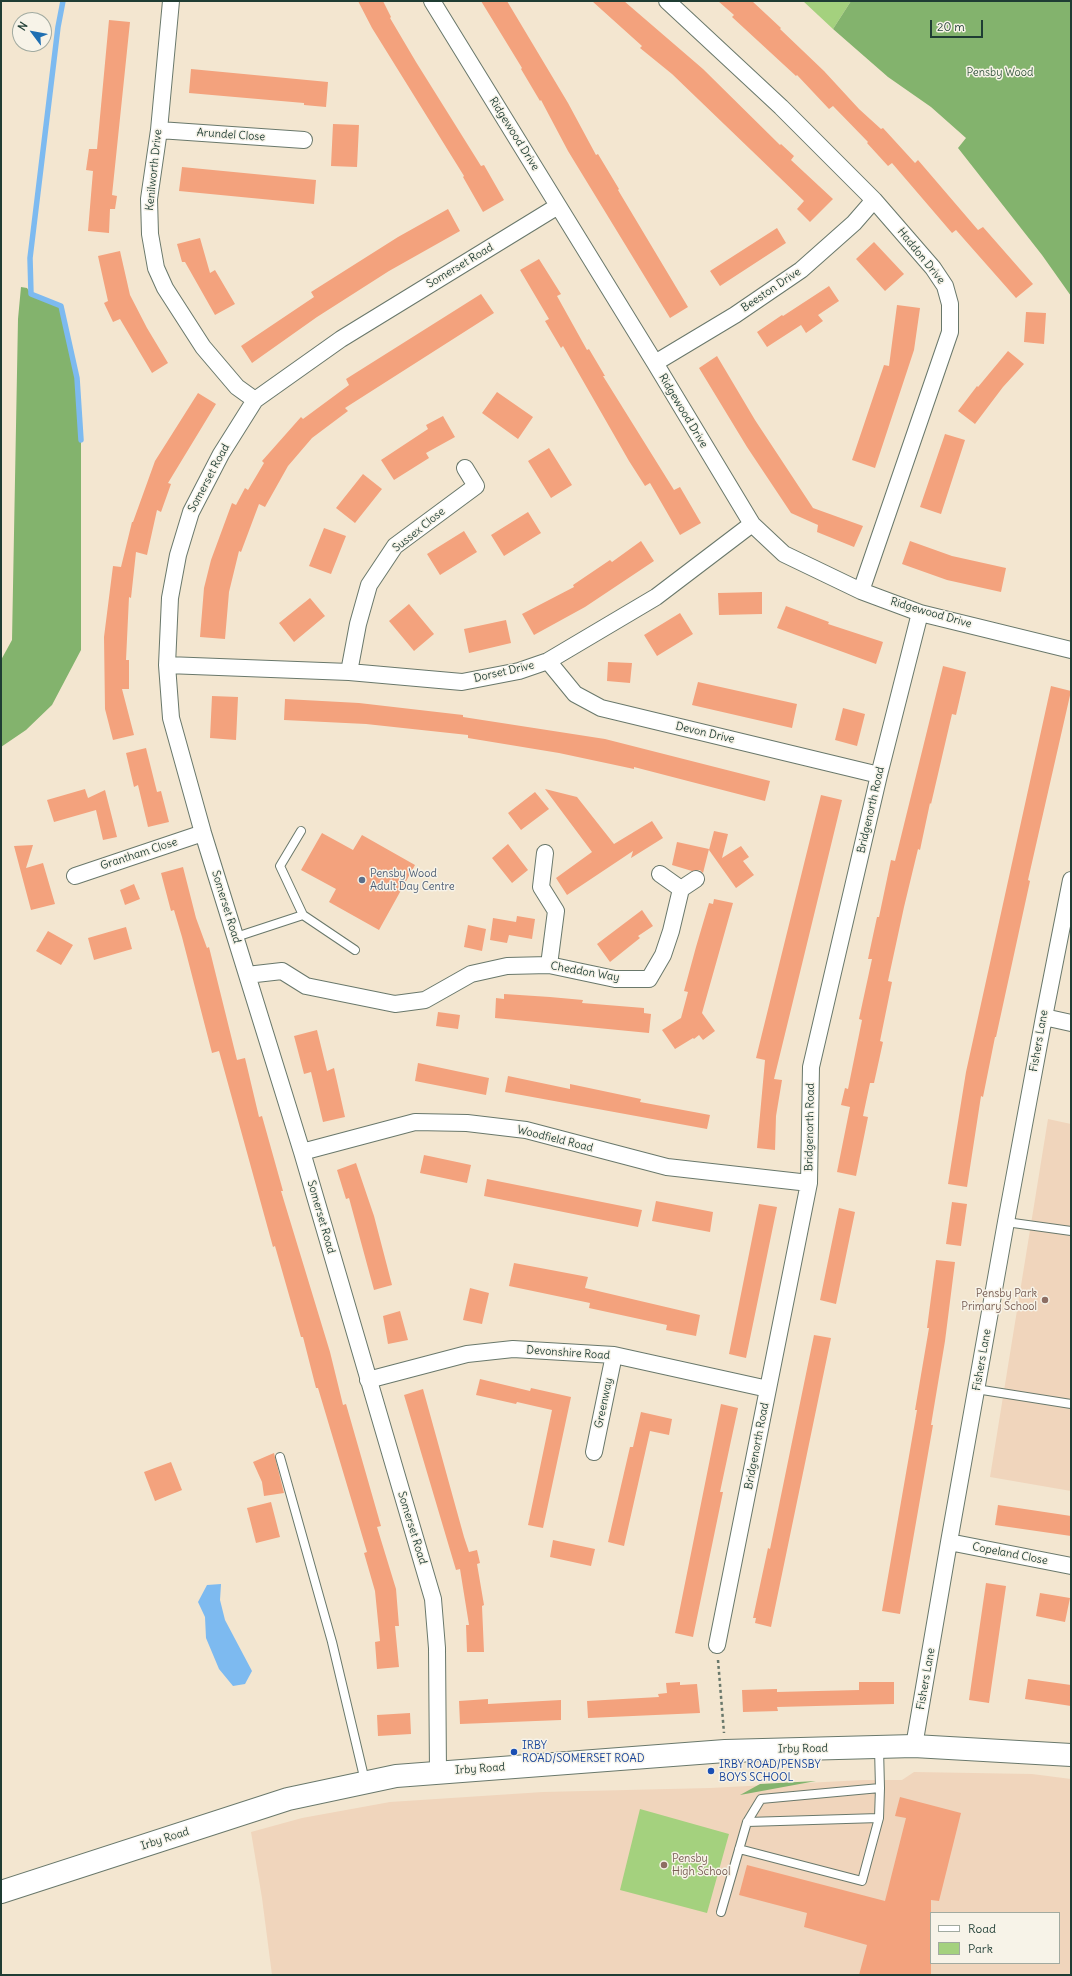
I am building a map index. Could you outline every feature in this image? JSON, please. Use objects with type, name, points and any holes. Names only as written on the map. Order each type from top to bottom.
[{"type":"street","name":"Kenilworth Drive","points":[[171,1],[159,130],[149,199],[150,234],[156,268],[165,288],[203,347],[237,387],[255,400]]},
{"type":"street","name":"Ridgewood Drive","points":[[432,1],[655,363],[752,524],[784,554],[861,591],[920,613],[1071,650]]},
{"type":"street","name":"Haddon Drive","points":[[667,1],[781,107],[874,200],[933,268],[945,286],[950,304],[950,332],[861,591]]},
{"type":"street","name":"Arundel Close","points":[[159,130],[304,140]]},
{"type":"street","name":"Beeston Drive","points":[[655,363],[736,315],[801,270],[854,223],[874,200]]},
{"type":"street","name":"Somerset Road","points":[[438,1772],[437,1648],[433,1599],[302,1152],[203,833],[171,718],[167,665],[170,598],[178,555],[190,512],[221,454],[255,400],[340,339],[558,206]]},
{"type":"street","name":"Sussex Close","points":[[349,672],[358,624],[369,585],[395,546],[476,486],[465,468]]},
{"type":"street","name":"Dorset Drive","points":[[167,665],[349,672],[462,682],[519,671],[548,661],[656,597],[752,524]]},
{"type":"street","name":"Bridgenorth Road","points":[[717,1645],[809,1183],[811,1067],[879,775],[920,613]]},
{"type":"street","name":"Devon Drive","points":[[548,661],[575,694],[601,708],[879,775]]},
{"type":"street","name":"Grantham Close","points":[[75,876],[203,833]]},
{"type":"street","points":[[545,853],[542,887],[556,912],[550,965]]},
{"type":"street","points":[[660,874],[682,889],[696,879]]},
{"type":"street","name":"Fishers Lane","points":[[914,1746],[1006,1222],[1071,880]]},
{"type":"street","name":"Cheddon Way","points":[[247,975],[282,971],[306,986],[395,1004],[425,1000],[471,974],[507,966],[550,965],[615,979],[649,979],[662,955],[671,931],[682,889]]},
{"type":"street","points":[[1044,1017],[1071,1023]]},
{"type":"street","name":"Woodfield Road","points":[[302,1152],[415,1122],[467,1123],[526,1130],[667,1167],[809,1183]]},
{"type":"street","name":"Devonshire Road","points":[[368,1380],[467,1354],[513,1349],[614,1355],[768,1389]]},
{"type":"street","name":"Greenway","points":[[594,1452],[614,1355]]},
{"type":"street","name":"Copeland Close","points":[[949,1542],[1071,1566]]},
{"type":"street","name":"Irby Road","points":[[1,1892],[288,1798],[396,1776],[725,1751],[914,1746],[1071,1755]]},
{"type":"lane","points":[[301,831],[280,866],[303,915],[355,950]]},
{"type":"lane","points":[[236,937],[303,915]]},
{"type":"lane","points":[[1006,1222],[1071,1231]]},
{"type":"lane","points":[[976,1389],[1071,1404]]},
{"type":"lane","points":[[280,1457],[328,1628],[365,1782]]},
{"type":"lane","points":[[739,1849],[862,1881],[879,1818],[879,1748]]},
{"type":"lane","points":[[721,1912],[747,1822],[761,1799],[880,1788]]},
{"type":"lane","points":[[747,1822],[879,1818]]},
{"type":"path","points":[[717,1645],[725,1751]]},
{"type":"shaded area","name":"Pensby Park Primary School","points":[[1048,1119],[1071,1124],[1071,1491],[990,1477]]},
{"type":"shaded area","name":"Pensby High School","points":[[914,1772],[1032,1774],[1071,1779],[1071,1975],[272,1975],[262,1898],[251,1832],[302,1818],[390,1802],[543,1792],[710,1788],[863,1780],[902,1780]]},
{"type":"green space","points":[[803,1],[851,1],[833,29]]},
{"type":"green space","name":"Pensby Wood","points":[[851,1],[1071,1],[1071,296],[1042,255],[958,148],[966,138],[931,107],[888,77],[833,29]]},
{"type":"green space","points":[[21,287],[27,288],[31,294],[61,306],[77,378],[81,440],[81,650],[52,705],[26,730],[1,747],[1,660],[12,640],[18,319]]},
{"type":"green space","points":[[816,1781],[740,1795],[760,1784]]},
{"type":"green space","points":[[640,1809],[729,1834],[707,1913],[620,1890]]},
{"type":"water","points":[[221,1584],[220,1600],[225,1620],[252,1671],[245,1684],[233,1686],[219,1669],[206,1638],[205,1617],[198,1602],[207,1585]]},
{"type":"building","points":[[358,1],[383,1],[391,17],[390,18],[416,62],[481,166],[484,165],[504,200],[483,212],[463,177],[464,176],[372,28]]},
{"type":"building","points":[[481,1],[507,1],[568,103],[596,155],[598,154],[688,307],[670,318],[568,151],[541,100],[540,101],[521,69],[522,68]]},
{"type":"building","points":[[592,1],[624,1],[703,69],[780,145],[781,144],[794,156],[791,160],[833,199],[810,222],[797,209],[804,201],[672,74],[640,48],[642,46]]},
{"type":"building","points":[[718,1],[752,1],[824,71],[859,109],[881,129],[883,128],[915,163],[918,160],[978,230],[983,227],[1033,284],[1016,298],[956,230],[952,233],[892,163],[888,166],[867,143],[868,142],[833,106],[829,109],[797,75],[796,76],[732,17],[734,15]]},
{"type":"building","points":[[109,20],[130,22],[112,195],[117,196],[115,209],[110,209],[109,233],[88,231],[93,171],[86,170],[89,149],[97,149]]},
{"type":"building","points":[[191,69],[328,82],[326,107],[304,105],[304,103],[189,93]]},
{"type":"building","points":[[333,124],[359,125],[357,167],[331,166]]},
{"type":"building","points":[[182,167],[316,180],[314,204],[179,191]]},
{"type":"building","points":[[448,209],[460,231],[389,271],[317,317],[252,363],[241,346],[314,297],[311,292],[398,237]]},
{"type":"building","points":[[777,228],[786,243],[720,286],[710,271]]},
{"type":"building","points":[[200,238],[210,273],[215,270],[235,304],[215,315],[185,262],[182,262],[177,244]]},
{"type":"building","points":[[874,242],[904,274],[885,291],[856,259]]},
{"type":"building","points":[[120,251],[130,295],[147,328],[168,363],[152,373],[120,319],[113,322],[104,303],[108,301],[98,256]]},
{"type":"building","points":[[539,259],[561,294],[557,296],[587,350],[589,349],[605,376],[603,376],[674,490],[680,487],[701,523],[680,535],[650,483],[645,486],[629,461],[563,346],[561,348],[545,321],[549,319],[520,270]]},
{"type":"building","points":[[829,286],[839,301],[818,315],[823,321],[806,333],[801,325],[767,347],[757,332]]},
{"type":"building","points":[[481,294],[494,313],[345,408],[348,411],[312,438],[288,466],[265,507],[259,504],[241,552],[239,551],[229,592],[225,639],[200,637],[204,588],[211,560],[232,503],[236,505],[245,488],[248,490],[264,463],[262,461],[301,417],[303,419],[349,385],[346,379]]},
{"type":"building","points":[[897,305],[920,308],[914,350],[875,468],[852,460],[884,365],[889,366]]},
{"type":"building","points":[[1026,312],[1046,313],[1044,344],[1024,342]]},
{"type":"building","points":[[1008,351],[1024,364],[1003,387],[975,424],[958,411],[977,386],[978,387]]},
{"type":"building","points":[[717,356],[755,420],[813,508],[863,526],[854,547],[817,532],[818,525],[791,513],[747,447],[699,368]]},
{"type":"building","points":[[497,392],[533,417],[518,439],[482,413]]},
{"type":"building","points":[[198,393],[216,404],[168,483],[171,484],[161,512],[157,510],[147,555],[136,552],[131,598],[129,597],[126,660],[129,660],[129,689],[122,689],[134,735],[113,740],[105,709],[104,637],[113,566],[121,567],[132,522],[155,461]]},
{"type":"building","points":[[443,416],[455,437],[426,453],[429,458],[394,480],[381,460],[428,429],[426,425]]},
{"type":"building","points":[[945,434],[965,440],[941,514],[920,507]]},
{"type":"building","points":[[549,448],[572,485],[551,498],[528,461]]},
{"type":"building","points":[[363,474],[382,489],[355,523],[336,508]]},
{"type":"building","points":[[528,512],[541,533],[504,556],[491,535]]},
{"type":"building","points":[[324,528],[346,536],[331,574],[309,566]]},
{"type":"building","points":[[464,531],[477,552],[440,575],[427,554]]},
{"type":"building","points":[[641,541],[654,561],[585,607],[534,635],[522,614],[574,587],[573,585],[610,560],[612,562]]},
{"type":"building","points":[[910,541],[952,556],[1006,568],[1001,592],[947,580],[902,564]]},
{"type":"building","points":[[762,592],[762,614],[719,615],[718,593]]},
{"type":"building","points":[[310,598],[325,616],[294,642],[279,623]]},
{"type":"building","points":[[409,604],[434,634],[414,651],[389,621]]},
{"type":"building","points":[[786,606],[829,622],[828,624],[883,642],[876,664],[777,628]]},
{"type":"building","points":[[680,613],[693,634],[657,656],[644,635]]},
{"type":"building","points":[[506,620],[511,643],[469,653],[464,629]]},
{"type":"building","points":[[608,662],[632,663],[630,683],[607,681]]},
{"type":"building","points":[[943,666],[966,672],[956,715],[952,714],[920,850],[918,849],[904,907],[888,981],[892,982],[880,1041],[883,1042],[874,1083],[870,1083],[863,1116],[868,1117],[856,1176],[837,1172],[850,1107],[841,1105],[845,1088],[848,1089],[862,1020],[859,1019],[872,959],[868,959],[877,917],[879,917],[891,860],[895,861]]},
{"type":"building","points":[[698,682],[797,704],[792,728],[692,705]]},
{"type":"building","points":[[1051,686],[1071,691],[1028,880],[1030,881],[983,1097],[981,1096],[967,1187],[948,1184],[966,1072]]},
{"type":"building","points":[[212,696],[238,697],[236,740],[210,738]]},
{"type":"building","points":[[285,699],[359,703],[463,715],[463,717],[605,739],[770,781],[765,801],[634,767],[634,769],[559,753],[468,738],[468,735],[366,724],[284,720]]},
{"type":"building","points":[[843,708],[865,714],[857,746],[835,740]]},
{"type":"building","points":[[146,748],[157,792],[161,791],[169,822],[148,827],[138,785],[134,787],[126,753]]},
{"type":"building","points":[[85,789],[88,798],[105,790],[117,837],[103,840],[96,810],[54,822],[47,800]]},
{"type":"building","points":[[545,789],[577,797],[614,844],[652,821],[663,838],[631,858],[633,851],[567,895],[556,878],[592,852]]},
{"type":"building","points":[[535,792],[549,809],[521,830],[508,813]]},
{"type":"building","points":[[821,795],[842,800],[774,1079],[782,1080],[776,1116],[775,1150],[757,1148],[765,1060],[756,1058]]},
{"type":"building","points":[[714,831],[728,834],[722,858],[741,846],[749,857],[743,861],[754,875],[736,888],[709,850]]},
{"type":"building","name":"Pensby Wood Adult Day Centre","points":[[322,833],[353,850],[362,835],[415,865],[379,930],[329,902],[336,889],[301,870]]},
{"type":"building","points":[[677,842],[709,849],[703,873],[700,870],[692,871],[672,865]]},
{"type":"building","points":[[508,844],[528,870],[512,883],[492,858]]},
{"type":"building","points":[[33,845],[26,868],[43,863],[55,904],[31,910],[14,846]]},
{"type":"building","points":[[183,867],[196,918],[207,948],[209,947],[237,1060],[245,1058],[259,1117],[262,1116],[283,1191],[281,1191],[330,1352],[343,1405],[346,1404],[381,1526],[377,1527],[396,1589],[399,1626],[395,1626],[399,1667],[377,1669],[375,1642],[380,1641],[375,1591],[364,1553],[367,1552],[318,1388],[316,1388],[303,1337],[301,1337],[275,1246],[273,1247],[219,1051],[212,1053],[182,937],[174,910],[171,911],[161,873]]},
{"type":"building","points":[[134,884],[140,899],[125,905],[120,890]]},
{"type":"building","points":[[714,899],[733,903],[702,1013],[715,1031],[703,1040],[699,1035],[675,1049],[662,1030],[681,1018],[688,992],[684,991],[696,947],[709,903],[713,904]]},
{"type":"building","points":[[642,910],[653,926],[638,936],[640,938],[610,962],[597,944]]},
{"type":"building","points":[[517,916],[535,919],[532,939],[509,935],[507,943],[490,940],[493,918],[516,922]]},
{"type":"building","points":[[468,925],[486,929],[482,951],[464,947]]},
{"type":"building","points":[[126,927],[132,949],[94,960],[88,938]]},
{"type":"building","points":[[48,931],[73,945],[61,965],[36,951]]},
{"type":"building","points":[[504,994],[583,1000],[582,1003],[644,1008],[644,1013],[651,1014],[649,1033],[495,1018],[496,998],[504,999]]},
{"type":"building","points":[[438,1012],[460,1015],[458,1029],[436,1026]]},
{"type":"building","points":[[317,1030],[327,1071],[334,1068],[345,1117],[323,1122],[311,1072],[304,1074],[294,1036]]},
{"type":"building","points":[[418,1063],[489,1078],[486,1095],[415,1081]]},
{"type":"building","points":[[508,1076],[570,1089],[570,1084],[641,1099],[640,1102],[710,1115],[707,1129],[505,1092]]},
{"type":"building","points":[[424,1155],[471,1165],[467,1183],[420,1173]]},
{"type":"building","points":[[356,1163],[374,1216],[392,1285],[374,1290],[349,1198],[346,1199],[337,1170]]},
{"type":"building","points":[[487,1179],[642,1210],[638,1227],[484,1196]]},
{"type":"building","points":[[656,1201],[713,1212],[710,1232],[652,1221]]},
{"type":"building","points":[[952,1202],[967,1204],[961,1246],[946,1244]]},
{"type":"building","points":[[759,1204],[777,1207],[746,1358],[729,1354]]},
{"type":"building","points":[[839,1208],[855,1212],[836,1304],[820,1300]]},
{"type":"building","points":[[936,1260],[955,1262],[945,1341],[931,1425],[933,1425],[900,1614],[882,1611],[917,1410],[915,1410],[929,1328],[927,1328]]},
{"type":"building","points":[[514,1263],[588,1277],[585,1288],[700,1315],[696,1336],[666,1330],[667,1325],[589,1308],[590,1303],[509,1286]]},
{"type":"building","points":[[470,1288],[489,1293],[482,1324],[463,1320]]},
{"type":"building","points":[[400,1311],[408,1340],[388,1344],[383,1316]]},
{"type":"building","points":[[814,1335],[831,1338],[771,1627],[755,1623],[756,1618],[753,1618],[768,1548],[770,1549]]},
{"type":"building","points":[[480,1379],[530,1391],[531,1388],[571,1397],[543,1528],[528,1525],[552,1410],[476,1395]]},
{"type":"building","points":[[423,1389],[469,1552],[477,1550],[480,1563],[477,1564],[484,1605],[482,1606],[484,1652],[467,1652],[466,1625],[469,1625],[460,1569],[456,1570],[404,1395]]},
{"type":"building","points":[[721,1404],[738,1408],[720,1492],[723,1492],[693,1637],[675,1633]]},
{"type":"building","points":[[641,1412],[672,1419],[669,1435],[650,1431],[624,1546],[608,1542],[630,1447],[633,1447]]},
{"type":"building","points":[[274,1453],[284,1493],[264,1496],[262,1482],[253,1462]]},
{"type":"building","points":[[171,1462],[182,1490],[155,1501],[144,1472]]},
{"type":"building","points":[[271,1502],[280,1537],[256,1543],[247,1508]]},
{"type":"building","points":[[998,1505],[1071,1516],[1071,1536],[995,1525]]},
{"type":"building","points":[[553,1540],[595,1549],[591,1566],[550,1557]]},
{"type":"building","points":[[986,1583],[1006,1586],[989,1703],[969,1700]]},
{"type":"building","points":[[1040,1593],[1070,1598],[1065,1622],[1036,1616]]},
{"type":"building","points":[[1028,1679],[1071,1685],[1071,1706],[1025,1699]]},
{"type":"building","points":[[680,1682],[680,1685],[697,1684],[700,1713],[588,1718],[587,1701],[659,1697],[658,1694],[667,1693],[666,1683]]},
{"type":"building","points":[[859,1682],[894,1682],[894,1704],[777,1707],[778,1711],[743,1712],[742,1690],[777,1689],[777,1692],[859,1690]]},
{"type":"building","points":[[488,1699],[488,1704],[561,1700],[561,1720],[460,1724],[459,1701]]},
{"type":"building","points":[[410,1713],[411,1734],[378,1736],[377,1715]]},
{"type":"building","points":[[900,1797],[961,1813],[939,1901],[931,1900],[931,1975],[859,1975],[867,1945],[804,1927],[807,1913],[739,1895],[747,1865],[885,1901],[906,1818],[895,1816]]},
{"type":"waterway","points":[[63,1],[58,27],[30,258],[31,294],[61,306],[77,378],[81,440]]},
{"type":"place","name":"Pensby Wood Adult Day Centre","points":[[362,880]]},
{"type":"place","name":"Pensby Park Primary School","points":[[1045,1300]]},
{"type":"place","name":"IRBY ROAD/SOMERSET ROAD","points":[[514,1752]]},
{"type":"place","name":"IRBY ROAD/PENSBY BOYS SCHOOL","points":[[711,1771]]},
{"type":"place","name":"Pensby High School","points":[[664,1865]]}]
